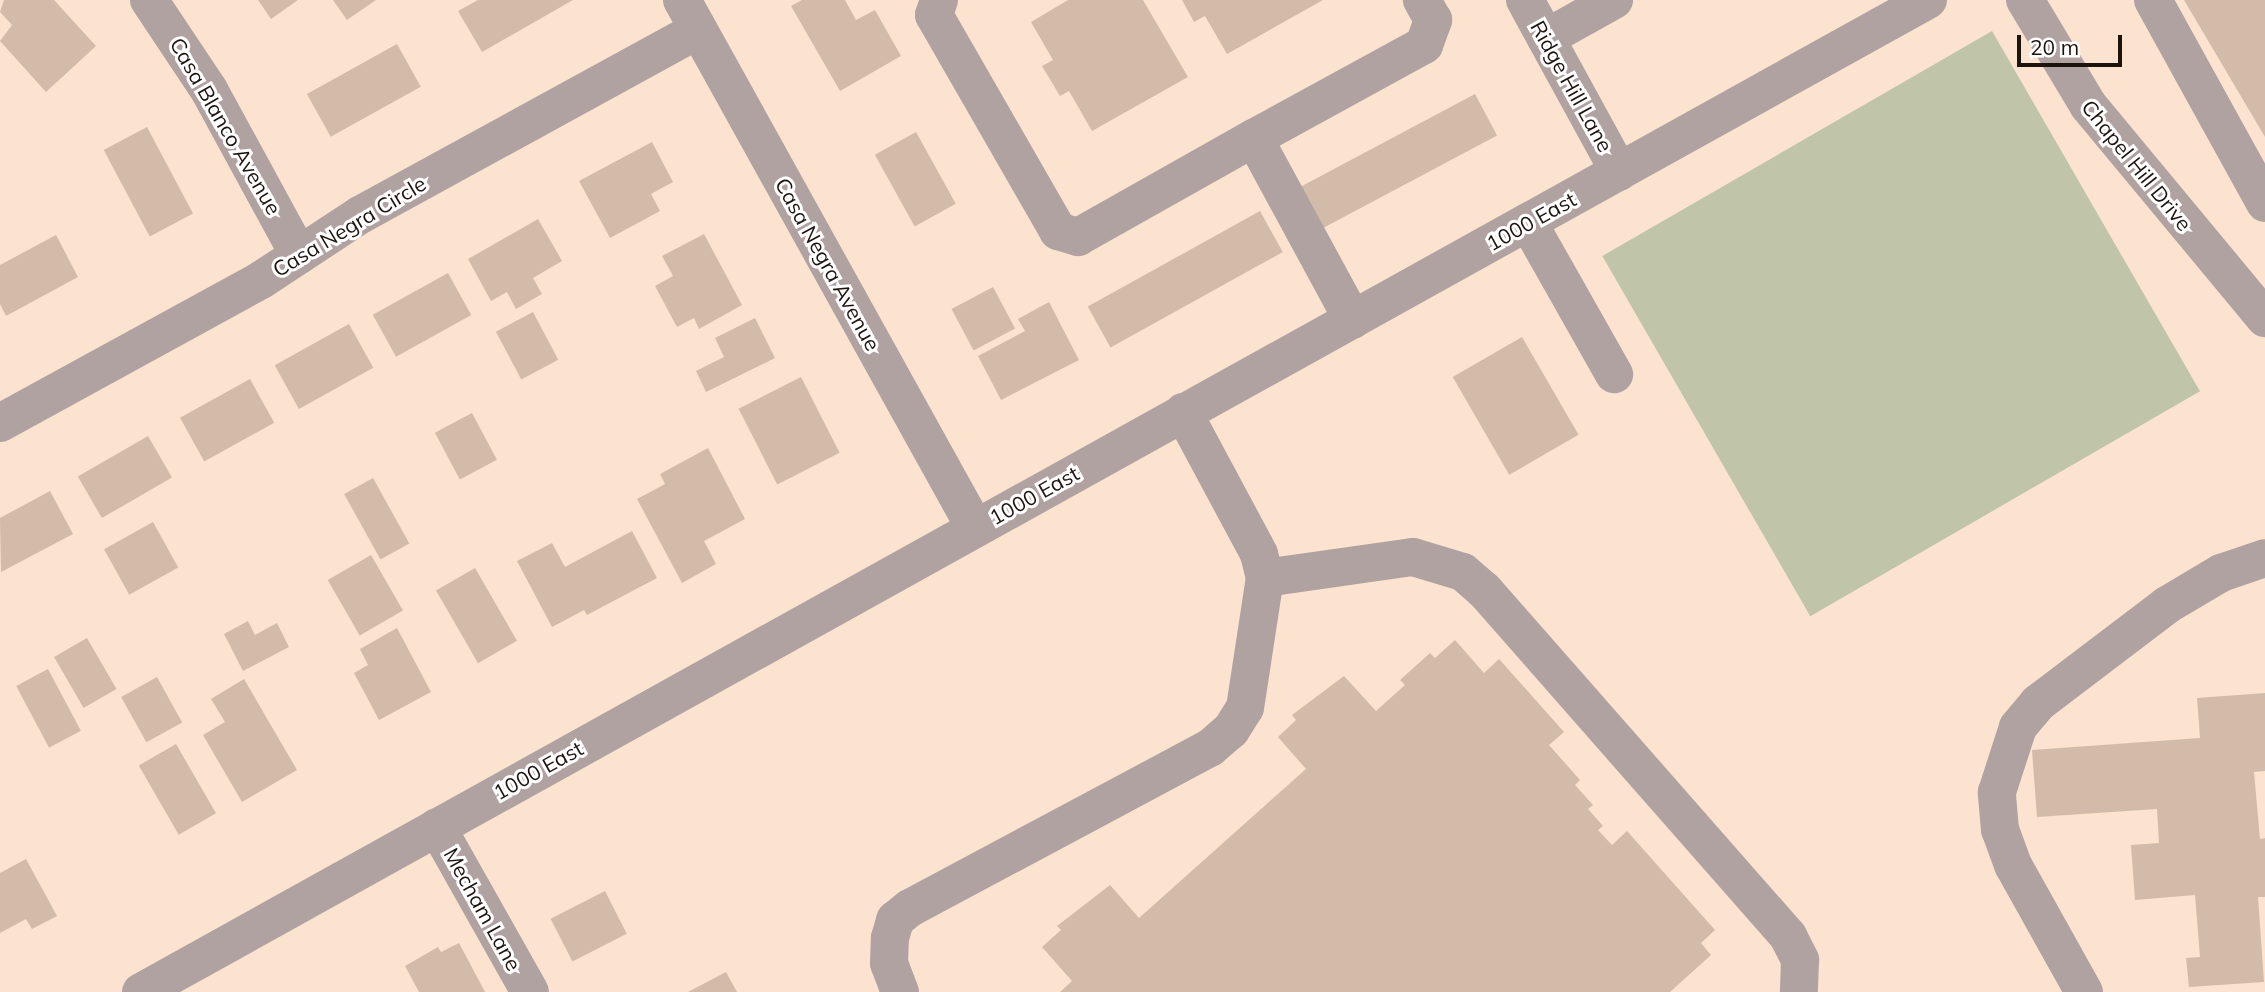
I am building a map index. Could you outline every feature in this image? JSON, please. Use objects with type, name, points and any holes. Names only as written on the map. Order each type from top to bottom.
[{"type":"street","name":"Casa Blanco Avenue","points":[[149,0],[209,90],[299,255]]},
{"type":"street","points":[[939,0],[934,15],[1058,231],[1078,237],[1424,45],[1433,20],[1422,0]]},
{"type":"street","name":"Ridge Hill Lane","points":[[1525,0],[1619,172]]},
{"type":"street","points":[[1546,38],[1614,0]]},
{"type":"street","name":"1000 East","points":[[141,992],[1928,0]]},
{"type":"street","name":"Chapel Hill Drive","points":[[2025,0],[2088,105],[2263,312]]},
{"type":"street","points":[[2153,0],[2265,203]]},
{"type":"street","name":"Casa Negra Circle","points":[[0,424],[299,255],[360,215],[690,15]]},
{"type":"street","name":"Casa Negra Avenue","points":[[690,15],[975,528]]},
{"type":"street","points":[[1254,138],[1353,320]]},
{"type":"street","points":[[1528,222],[1614,374]]},
{"type":"street","points":[[900,992],[889,964],[890,938],[895,920],[910,908],[1210,748],[1231,730],[1245,708],[1265,578],[1259,554],[1183,412]]},
{"type":"street","points":[[1265,578],[1413,557],[1464,572],[1788,936],[1800,960],[1798,992]]},
{"type":"street","points":[[2084,992],[2013,865],[2000,830],[1997,792],[2018,727],[2038,703],[2167,605],[2221,573],[2265,558]]},
{"type":"street","name":"Mecham Lane","points":[[437,827],[530,992]]},
{"type":"green space","points":[[1992,31],[2200,391],[1810,616],[1602,256]]},
{"type":"building","points":[[4,0],[54,0],[96,46],[46,92],[0,41],[12,25],[0,12]]},
{"type":"building","points":[[258,0],[298,0],[271,19]]},
{"type":"building","points":[[333,0],[376,0],[347,20]]},
{"type":"building","points":[[478,0],[573,0],[482,52],[458,11]]},
{"type":"building","points":[[802,0],[845,0],[856,20],[875,10],[901,56],[840,91],[791,6]]},
{"type":"building","points":[[1068,0],[1143,0],[1188,77],[1092,131],[1069,91],[1060,96],[1042,66],[1053,60],[1031,22]]},
{"type":"building","points":[[1182,0],[1323,0],[1227,54],[1205,16],[1194,22]]},
{"type":"building","points":[[2184,0],[2265,0],[2265,137]]},
{"type":"building","points":[[397,44],[421,87],[331,137],[307,94]]},
{"type":"building","points":[[1475,94],[1497,135],[1323,228],[1301,186]]},
{"type":"building","points":[[147,127],[193,214],[150,237],[104,150]]},
{"type":"building","points":[[916,132],[956,204],[915,227],[875,155]]},
{"type":"building","points":[[652,142],[673,182],[651,194],[660,211],[610,238],[579,181]]},
{"type":"building","points":[[1260,211],[1283,252],[1110,348],[1088,307]]},
{"type":"building","points":[[538,219],[562,261],[533,278],[542,294],[516,309],[507,292],[491,301],[468,259]]},
{"type":"building","points":[[704,234],[742,305],[699,329],[694,318],[677,327],[655,286],[673,276],[662,256]]},
{"type":"building","points":[[56,235],[78,277],[6,316],[0,304],[0,265]]},
{"type":"building","points":[[448,273],[471,315],[396,357],[373,315]]},
{"type":"building","points":[[993,287],[1015,328],[974,351],[952,309]]},
{"type":"building","points":[[1049,302],[1079,360],[1001,400],[978,356],[1025,331],[1018,319]]},
{"type":"building","points":[[533,312],[558,360],[521,379],[496,332]]},
{"type":"building","points":[[755,318],[775,358],[706,392],[696,371],[724,357],[715,338]]},
{"type":"building","points":[[349,324],[373,368],[299,409],[275,365]]},
{"type":"building","points":[[1522,337],[1578,435],[1509,475],[1453,377]]},
{"type":"building","points":[[801,377],[840,453],[777,485],[739,409]]},
{"type":"building","points":[[250,379],[274,423],[204,462],[180,418]]},
{"type":"building","points":[[472,413],[497,460],[460,480],[435,433]]},
{"type":"building","points":[[148,436],[172,478],[102,518],[78,476]]},
{"type":"building","points":[[708,448],[745,519],[704,541],[716,564],[682,583],[637,499],[665,484],[660,474]]},
{"type":"building","points":[[373,478],[409,544],[380,560],[344,494]]},
{"type":"building","points":[[50,491],[73,534],[1,572],[0,518]]},
{"type":"building","points":[[153,522],[178,567],[129,595],[104,549]]},
{"type":"building","points":[[632,531],[657,578],[587,615],[584,610],[552,627],[517,561],[552,543],[565,567]]},
{"type":"building","points":[[371,555],[403,610],[360,635],[328,580]]},
{"type":"building","points":[[475,568],[517,641],[478,663],[436,590]]},
{"type":"building","points":[[248,621],[255,635],[277,623],[289,647],[243,671],[224,634]]},
{"type":"building","points":[[397,628],[431,692],[379,720],[354,673],[368,665],[360,649]]},
{"type":"building","points":[[87,638],[116,689],[84,708],[54,657]]},
{"type":"building","points":[[1455,640],[1484,673],[1499,659],[1564,732],[1549,745],[1580,780],[1575,785],[1593,805],[1588,809],[1603,826],[1598,830],[1612,845],[1627,831],[1715,930],[1701,943],[1711,955],[1670,992],[1060,992],[1072,981],[1042,947],[1061,930],[1057,926],[1110,885],[1139,918],[1306,769],[1278,737],[1296,720],[1292,715],[1344,676],[1376,711],[1405,685],[1400,680],[1430,653],[1435,658]]},
{"type":"building","points":[[48,669],[81,731],[49,748],[16,686]]},
{"type":"building","points":[[157,677],[182,722],[146,742],[121,697]]},
{"type":"building","points":[[244,679],[297,770],[242,802],[203,735],[225,722],[211,699]]},
{"type":"building","points":[[2265,693],[2265,771],[2254,772],[2260,839],[2265,838],[2265,897],[2258,897],[2264,982],[2189,987],[2186,958],[2200,957],[2195,895],[2135,900],[2131,845],[2159,843],[2157,809],[2037,817],[2032,750],[2200,738],[2197,698]]},
{"type":"building","points":[[176,744],[216,813],[179,835],[139,766]]},
{"type":"building","points":[[26,859],[57,916],[32,929],[26,919],[0,933],[0,873]]},
{"type":"building","points":[[605,891],[627,934],[572,961],[551,919]]},
{"type":"building","points":[[459,943],[485,992],[419,992],[405,966],[438,947],[441,952]]},
{"type":"building","points":[[726,972],[737,992],[688,992]]}]
